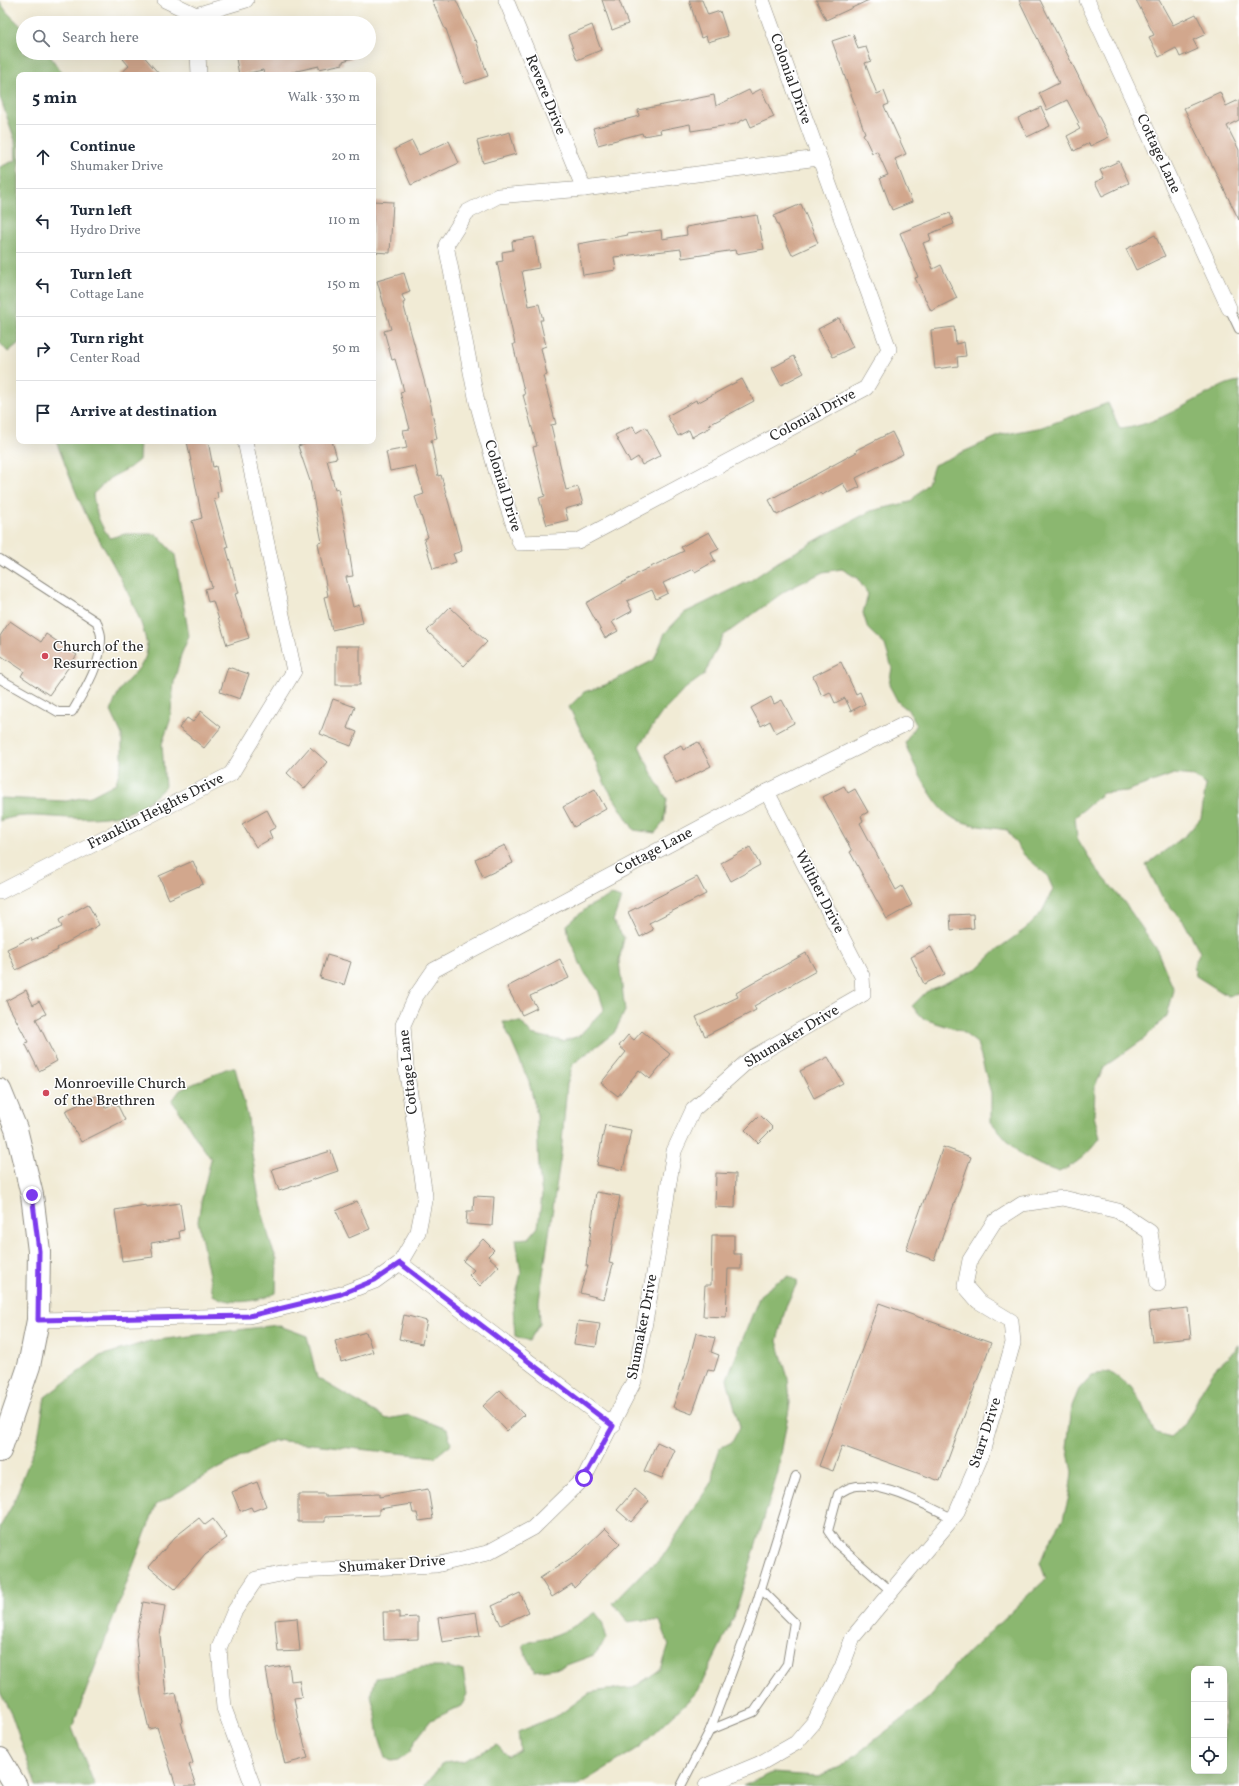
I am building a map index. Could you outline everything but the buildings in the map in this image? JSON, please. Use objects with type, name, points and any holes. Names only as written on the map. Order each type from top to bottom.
[{"type":"main road","points":[[0,1090],[16,1129],[32,1195],[39,1251],[38,1320],[29,1366],[0,1451]]},
{"type":"main road","points":[[0,1759],[16,1786]]},
{"type":"street","points":[[165,0],[192,16]]},
{"type":"street","points":[[205,16],[246,0]]},
{"type":"street","name":"Revere Drive","points":[[506,0],[584,189]]},
{"type":"street","name":"Colonial Drive","points":[[762,0],[818,158],[889,350],[866,388],[578,541],[520,543],[500,485],[477,402],[446,245],[467,212],[498,196],[584,189],[818,158]]},
{"type":"street","name":"Cottage Lane","points":[[1087,0],[1229,308]]},
{"type":"street","points":[[198,60],[199,72]]},
{"type":"street","name":"Franklin Heights Drive","points":[[0,892],[231,774],[294,670],[247,444]]},
{"type":"street","name":"Cottage Lane","points":[[38,1320],[249,1316],[341,1294],[375,1280],[400,1263],[418,1232],[425,1196],[406,1067],[403,1025],[416,996],[434,970],[767,792],[905,724]]},
{"type":"street","name":"Wilther Drive","points":[[767,792],[862,976],[863,994]]},
{"type":"street","name":"Shumaker Drive","points":[[253,1786],[224,1708],[219,1648],[234,1612],[256,1579],[296,1571],[436,1565],[487,1553],[533,1528],[584,1478],[613,1426],[634,1381],[656,1263],[674,1151],[693,1110],[750,1059],[863,994]]},
{"type":"street","name":"Starr Drive","points":[[706,1786],[760,1764],[796,1743],[815,1721],[842,1667],[852,1638],[956,1514],[981,1456],[1013,1343],[1011,1321],[978,1301],[964,1286],[970,1260],[994,1222],[1022,1204],[1063,1198],[1118,1212],[1150,1232],[1158,1284]]},
{"type":"street","points":[[400,1263],[613,1426]]},
{"type":"lane","points":[[1229,308],[1239,329]]},
{"type":"lane","points":[[0,559],[97,622],[101,635],[100,653],[86,688],[72,712],[58,712],[0,679]]},
{"type":"lane","points":[[681,1786],[710,1730],[751,1621],[796,1476]]},
{"type":"lane","points":[[891,1591],[837,1544],[828,1531],[838,1494],[852,1487],[873,1487],[917,1500],[952,1518]]},
{"type":"lane","points":[[710,1730],[754,1712],[788,1664],[794,1622],[761,1589]]},
{"type":"green space","points":[[0,2],[6,11],[16,21],[16,60],[53,60],[61,72],[16,72],[16,160],[15,140],[0,97]]},
{"type":"green space","points":[[16,160],[16,345],[8,352],[0,343],[0,167]]},
{"type":"green space","points":[[1239,381],[1239,994],[1228,996],[1196,976],[1194,964],[1200,952],[1184,922],[1162,897],[1146,865],[1186,835],[1201,818],[1206,785],[1194,776],[1174,774],[1127,791],[1103,793],[1075,817],[1077,838],[1095,867],[1124,902],[1156,948],[1174,990],[1167,1016],[1144,1039],[1105,1066],[1095,1086],[1094,1116],[1100,1138],[1082,1158],[1059,1172],[1040,1165],[1021,1155],[991,1122],[991,1093],[977,1043],[961,1031],[924,1019],[912,1006],[926,992],[978,968],[999,948],[1024,930],[1042,912],[1053,889],[1047,875],[1024,855],[1007,830],[972,825],[953,818],[939,805],[925,784],[905,743],[916,724],[908,710],[898,702],[889,685],[892,668],[885,645],[868,629],[863,613],[868,594],[857,578],[842,569],[823,572],[785,591],[723,636],[704,675],[686,688],[661,714],[639,746],[655,780],[667,799],[664,822],[655,833],[634,830],[605,784],[569,707],[584,692],[605,685],[654,660],[665,633],[684,613],[750,581],[778,562],[871,511],[910,502],[928,483],[934,465],[1001,435],[1043,427],[1108,403],[1120,429],[1142,425],[1173,412],[1220,387]]},
{"type":"green space","points":[[57,444],[140,444],[139,460],[129,468],[110,478],[93,494],[96,512],[103,528],[110,538],[124,534],[156,534],[175,555],[189,636],[181,655],[174,682],[170,721],[162,744],[165,787],[153,798],[135,810],[113,816],[62,818],[27,816],[13,817],[0,821],[0,798],[66,801],[91,796],[116,783],[122,761],[122,735],[111,711],[119,692],[139,668],[146,655],[146,643],[142,626],[134,607],[87,517]]},
{"type":"green space","points":[[612,895],[621,898],[613,921],[624,938],[619,961],[625,1011],[614,1033],[573,1064],[567,1084],[561,1154],[539,1301],[540,1324],[529,1341],[515,1336],[513,1307],[521,1273],[516,1239],[529,1238],[538,1227],[542,1195],[539,1172],[537,1115],[529,1082],[503,1022],[521,1022],[531,1034],[563,1041],[579,1036],[604,1009],[598,990],[584,972],[569,938],[567,925],[588,907]]},
{"type":"green space","points":[[228,1068],[235,1068],[248,1117],[250,1141],[259,1199],[271,1245],[277,1260],[276,1293],[261,1299],[244,1302],[228,1301],[213,1295],[198,1221],[211,1159],[172,1101],[180,1090]]},
{"type":"green space","points":[[789,1276],[798,1281],[786,1306],[777,1341],[788,1378],[790,1403],[778,1472],[734,1617],[698,1691],[640,1747],[577,1786],[424,1786],[443,1763],[463,1761],[497,1745],[508,1756],[520,1750],[518,1732],[559,1715],[589,1693],[633,1688],[661,1669],[669,1645],[660,1621],[641,1620],[628,1622],[613,1603],[645,1570],[661,1559],[712,1481],[714,1466],[720,1448],[732,1442],[740,1427],[727,1379],[760,1295],[777,1282]]},
{"type":"green space","points":[[277,1325],[307,1336],[317,1378],[387,1419],[409,1415],[447,1429],[451,1444],[435,1457],[274,1440],[214,1471],[156,1505],[72,1728],[95,1786],[36,1786],[12,1716],[0,1692],[0,1527],[13,1504],[38,1438],[45,1397],[100,1356],[150,1341]]},
{"type":"green space","points":[[1239,1344],[1239,1786],[743,1786],[772,1773],[818,1776],[840,1767],[929,1698],[955,1665],[1046,1579],[1040,1563],[1046,1548],[1063,1519],[1069,1496],[1072,1472],[1067,1447],[1072,1406],[1079,1389],[1092,1375],[1110,1372],[1131,1387],[1144,1407],[1154,1432],[1170,1437],[1185,1424],[1203,1388],[1215,1369],[1236,1350]]},
{"type":"green space","points":[[595,1612],[602,1621],[607,1639],[594,1655],[561,1667],[535,1671],[527,1658],[523,1645],[527,1642],[551,1637],[565,1631]]},
{"type":"green space","points":[[422,1667],[449,1667],[463,1671],[467,1694],[461,1706],[431,1720],[415,1741],[410,1752],[399,1760],[391,1761],[386,1758],[379,1737],[371,1695],[376,1678],[397,1675]]},
{"type":"place","name":"Church of the Resurrection","points":[[45,656]]},
{"type":"place","name":"Monroeville Church of the Brethren","points":[[46,1093]]},
{"type":"route","points":[[32,1195],[39,1251],[38,1320],[249,1316],[341,1294],[375,1280],[400,1263],[613,1426],[584,1478]]}]
